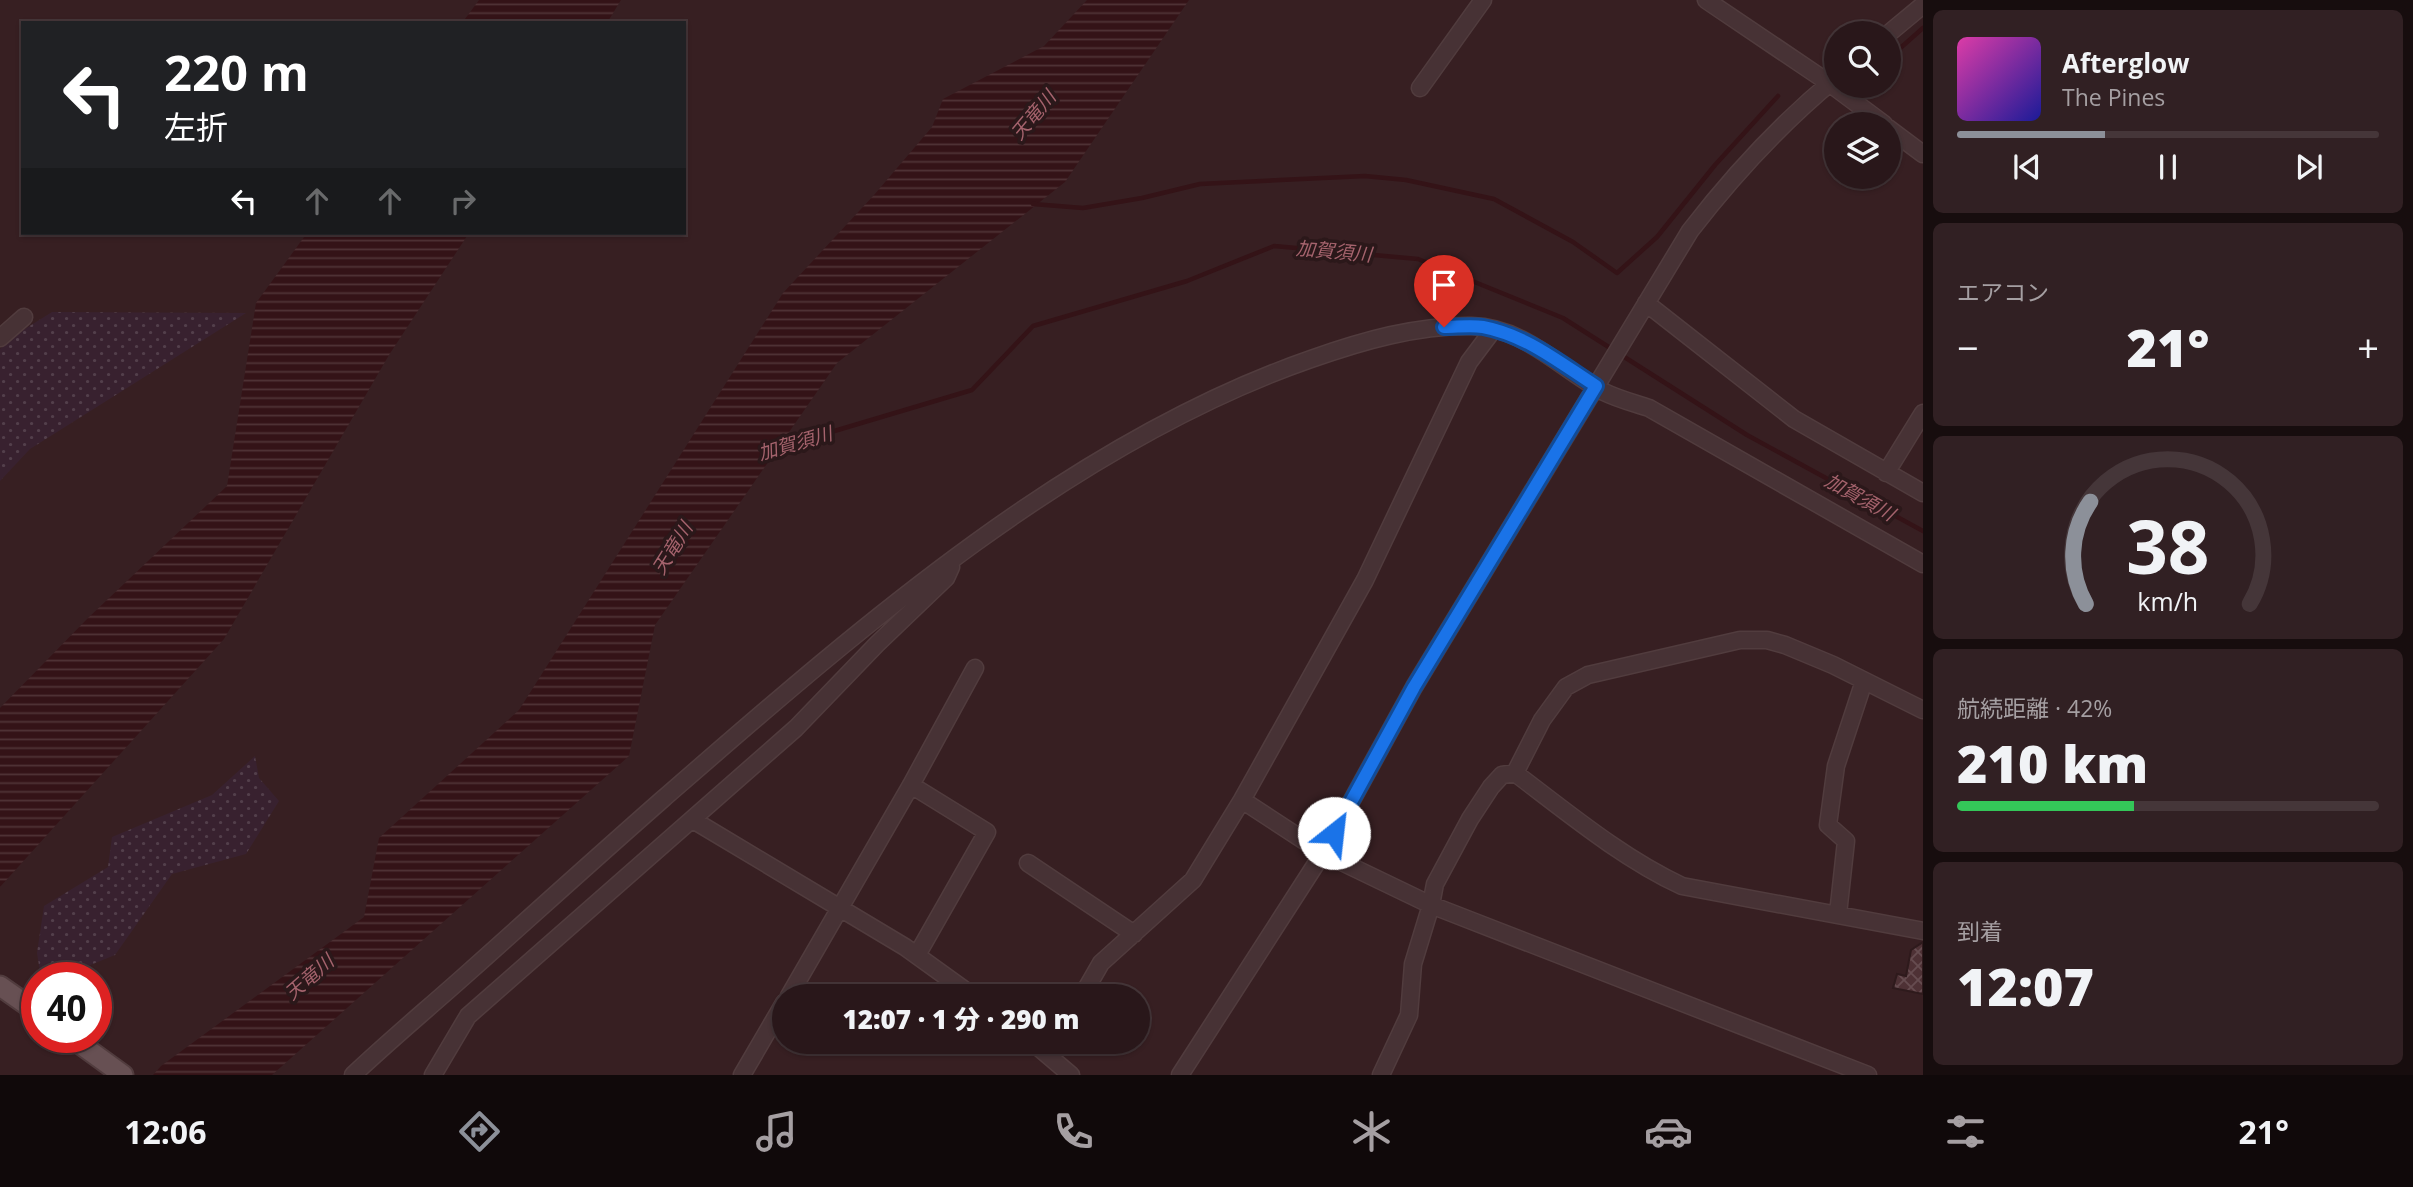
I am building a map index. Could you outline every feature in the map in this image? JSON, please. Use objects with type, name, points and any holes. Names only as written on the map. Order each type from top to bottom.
[{"type":"main road","points":[[0,986],[21,1001]]},
{"type":"main road","points":[[93,1053],[123,1075]]},
{"type":"street","points":[[1420,88],[1483,0]]},
{"type":"street","points":[[1706,0],[1824,74]]},
{"type":"street","points":[[1901,23],[1923,5]]},
{"type":"street","points":[[1180,1075],[1322,853],[1414,687],[1601,385],[1690,231],[1726,184],[1795,113],[1824,88]]},
{"type":"street","points":[[1854,98],[1870,112]]},
{"type":"street","points":[[1901,138],[1923,154]]},
{"type":"street","points":[[1648,307],[1794,419],[1923,493]]},
{"type":"street","points":[[0,338],[24,317]]},
{"type":"street","points":[[352,1075],[568,881],[721,749],[854,637],[954,558],[1094,464],[1191,409],[1276,371],[1347,346],[1444,327],[1471,326],[1493,330],[1531,345],[1648,408],[1923,564]]},
{"type":"street","points":[[1089,984],[1101,963],[1193,880],[1242,800],[1365,580],[1469,362],[1493,330]]},
{"type":"street","points":[[1886,472],[1923,413]]},
{"type":"street","points":[[433,1075],[468,1016],[796,728],[877,644],[946,578],[954,558]]},
{"type":"street","points":[[1515,773],[1542,720],[1566,687],[1588,675],[1740,640],[1768,640],[1785,645],[1833,665],[1923,710]]},
{"type":"street","points":[[796,984],[975,668]]},
{"type":"street","points":[[1838,914],[1846,841],[1828,825],[1836,766],[1864,681]]},
{"type":"street","points":[[1381,1075],[1409,1015],[1413,964],[1435,884],[1470,819],[1502,775],[1515,773],[1586,826],[1660,876],[1682,886],[1923,930]]},
{"type":"street","points":[[911,785],[988,832],[917,956]]},
{"type":"street","points":[[1242,800],[1322,853],[1431,905],[1868,1075]]},
{"type":"street","points":[[693,820],[841,906],[956,984]]},
{"type":"street","points":[[1028,863],[1134,934]]},
{"type":"street","points":[[742,1075],[772,1024]]},
{"type":"street","points":[[1051,1058],[1071,1075]]},
{"type":"shaded area","points":[[52,312],[246,313],[30,449],[0,481],[0,349],[12,337]]},
{"type":"shaded area","points":[[255,756],[259,778],[279,801],[246,854],[172,874],[115,955],[98,962],[38,962],[37,953],[44,906],[108,867],[112,837],[212,795]]},
{"type":"water","points":[[479,0],[621,0],[608,21],[463,21]]},
{"type":"water","name":"天竜川","points":[[1087,0],[1189,0],[1065,182],[837,363],[655,625],[629,756],[272,1075],[153,1075],[161,1066],[364,917],[379,838],[519,710],[783,293],[874,195],[932,127],[943,99],[1044,46]]},
{"type":"water","points":[[306,235],[468,235],[389,355],[224,639],[0,887],[0,708],[88,618],[227,486],[256,303]]},
{"type":"building","points":[[1923,942],[1923,994],[1893,988],[1897,974],[1906,976],[1911,950]]},
{"type":"waterway","points":[[1901,47],[1923,28]]},
{"type":"waterway","points":[[1033,204],[1083,208],[1200,184],[1365,176],[1406,180],[1494,199],[1573,242],[1617,273],[1657,237],[1715,165],[1778,96]]},
{"type":"waterway","name":"加賀須川","points":[[774,449],[972,390],[1033,326],[1187,281],[1274,246],[1418,259],[1563,318],[1747,435],[1923,531]]},
{"type":"route","points":[[1334,833],[1414,687],[1596,386],[1522,340],[1483,327],[1444,327]]}]
